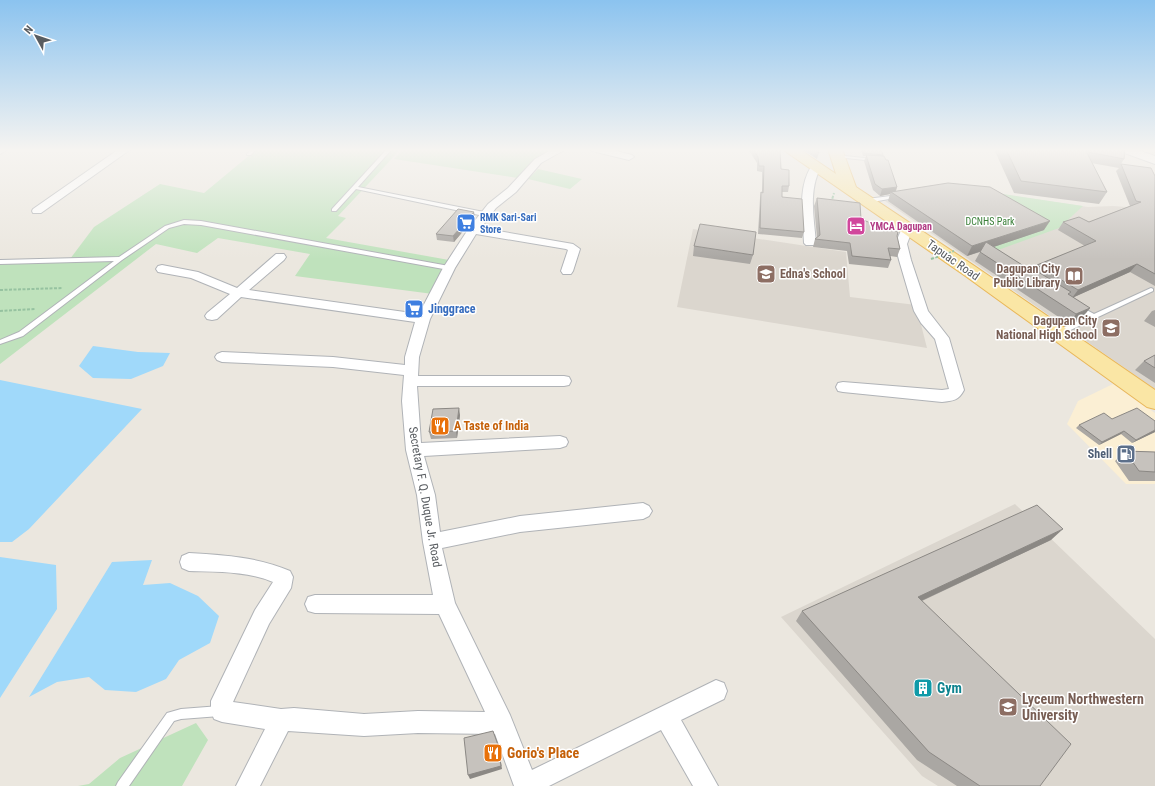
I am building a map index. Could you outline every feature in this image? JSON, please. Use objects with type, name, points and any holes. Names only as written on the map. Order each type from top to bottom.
[{"type":"main road","name":"Tapuac Road","points":[[844,186],[1155,401]]},
{"type":"street","points":[[37,211],[73,186]]},
{"type":"street","name":"Secretary F. Q. Duque Jr. Road","points":[[516,186],[484,214],[449,268],[423,320],[412,357],[410,401],[414,450],[426,495],[432,542],[445,605],[502,723],[526,786]]},
{"type":"street","points":[[809,186],[810,243]]},
{"type":"street","points":[[843,387],[942,396],[953,395],[957,390],[942,338],[926,320],[922,311],[901,244],[907,228]]},
{"type":"street","points":[[473,230],[570,246],[574,249],[567,271]]},
{"type":"street","points":[[212,316],[280,257]]},
{"type":"street","points":[[162,269],[194,275],[239,293],[423,320]]},
{"type":"street","points":[[222,357],[333,362],[411,376],[564,381]]},
{"type":"street","points":[[414,450],[560,442]]},
{"type":"street","points":[[432,542],[520,524],[643,511]]},
{"type":"street","points":[[189,562],[246,566],[271,571],[283,577],[281,588],[262,617],[222,701],[222,711],[281,720],[294,719],[364,725],[418,722],[502,723]]},
{"type":"street","points":[[315,604],[445,605]]},
{"type":"street","points":[[526,786],[716,691]]},
{"type":"street","points":[[666,716],[706,786]]},
{"type":"street","points":[[248,786],[281,720]]},
{"type":"lane","points":[[334,210],[358,186]]},
{"type":"lane","points":[[356,188],[484,214]]},
{"type":"lane","points":[[867,201],[905,195]]},
{"type":"lane","points":[[0,342],[21,334],[84,288],[120,259],[167,227],[190,222],[449,268]]},
{"type":"lane","points":[[0,262],[120,259]]},
{"type":"lane","points":[[1058,333],[1151,290]]},
{"type":"lane","points":[[1074,305],[1094,317]]},
{"type":"lane","points":[[122,786],[171,717],[181,714],[222,711]]},
{"type":"path","points":[[832,205],[831,199],[833,193],[848,188]]},
{"type":"path","points":[[931,259],[954,251]]},
{"type":"path","points":[[0,290],[84,288]]},
{"type":"path","points":[[0,311],[56,308]]},
{"type":"shaded area","name":"Dagupan City National High School","points":[[955,187],[1088,207],[1113,206],[1155,209],[1155,389],[885,201]]},
{"type":"shaded area","name":"Edna's School","points":[[693,229],[846,252],[850,297],[916,305],[927,348],[677,307]]},
{"type":"shaded area","name":"Shell","points":[[1113,384],[1155,413],[1155,484],[1126,484],[1067,424],[1078,401]]},
{"type":"shaded area","name":"Lyceum Northwestern University","points":[[1015,504],[1155,639],[1155,786],[938,786],[922,776],[781,617]]},
{"type":"green space","points":[[157,186],[168,186],[204,193],[213,186],[367,186],[338,216],[346,218],[326,238],[449,260],[433,294],[295,276],[310,254],[218,238],[197,253],[156,244],[0,364],[0,261],[70,259],[94,227]]},
{"type":"green space","points":[[556,186],[574,186],[570,189]]},
{"type":"green space","name":"DCNHS Park","points":[[955,187],[1083,206],[1059,228],[987,254]]},
{"type":"green space","points":[[196,723],[208,740],[182,786],[78,786],[89,784],[120,758]]},
{"type":"water","points":[[93,346],[138,352],[170,353],[163,366],[131,379],[93,378],[79,366]]},
{"type":"water","points":[[0,380],[142,409],[29,529],[12,542],[0,542]]},
{"type":"water","points":[[0,557],[56,565],[57,609],[0,698]]},
{"type":"water","points":[[152,560],[143,585],[170,583],[198,596],[219,616],[210,643],[179,660],[166,679],[136,692],[105,690],[89,677],[57,682],[29,697],[112,562]]},
{"type":"building","points":[[763,186],[789,186],[782,186],[782,197],[802,199],[804,232],[760,228],[761,192],[763,193]]},
{"type":"building","points":[[877,186],[897,186],[897,187],[882,189]]},
{"type":"building","name":"DCNHS Park","points":[[931,186],[990,187],[1050,221],[972,246],[891,192]]},
{"type":"building","points":[[1058,186],[1104,186],[1107,192]]},
{"type":"building","points":[[1130,186],[1155,186],[1155,274],[1137,264],[1078,290],[1037,265],[1096,241],[1063,222],[1079,217],[1089,222],[1141,202],[1136,201]]},
{"type":"building","points":[[817,198],[860,203],[861,219],[873,224],[884,225],[889,229],[898,232],[897,236],[900,249],[888,248],[891,260],[852,256],[850,243],[815,239],[820,235]]},
{"type":"building","points":[[458,209],[474,212],[453,236],[436,234]]},
{"type":"building","points":[[700,224],[756,232],[753,255],[694,246]]},
{"type":"building","points":[[986,242],[1027,268],[1030,267],[1071,292],[1068,294],[1090,308],[1076,314],[980,252]]},
{"type":"building","points":[[1155,355],[1155,368],[1144,361]]},
{"type":"building","points":[[459,408],[456,431],[429,432],[433,409]]},
{"type":"building","points":[[1137,408],[1155,421],[1155,430],[1136,440],[1124,431],[1102,442],[1079,425],[1104,413],[1112,419]]},
{"type":"building","points":[[1125,451],[1155,452],[1155,472],[1139,471]]},
{"type":"building","name":"Gym","points":[[1037,505],[1063,529],[918,597],[1071,744],[1040,786],[980,786],[929,752],[802,611]]},
{"type":"building","points":[[493,731],[498,745],[501,766],[468,775],[464,738]]},
{"type":"place","name":"RMK Sari-Sari Store","points":[[466,223]]},
{"type":"place","name":"YMCA Dagupan","points":[[856,226]]},
{"type":"place","name":"Edna's School","points":[[766,274]]},
{"type":"place","name":"Dagupan City Public Library","points":[[1074,276]]},
{"type":"place","name":"Jinggrace","points":[[414,309]]},
{"type":"place","name":"Dagupan City National High School","points":[[1111,328]]},
{"type":"place","name":"A Taste of India","points":[[440,426]]},
{"type":"place","name":"Shell","points":[[1126,454]]},
{"type":"place","name":"Gym","points":[[923,688]]},
{"type":"place","name":"Lyceum Northwestern University","points":[[1008,707]]},
{"type":"place","name":"Gorio's Place","points":[[493,753]]}]
